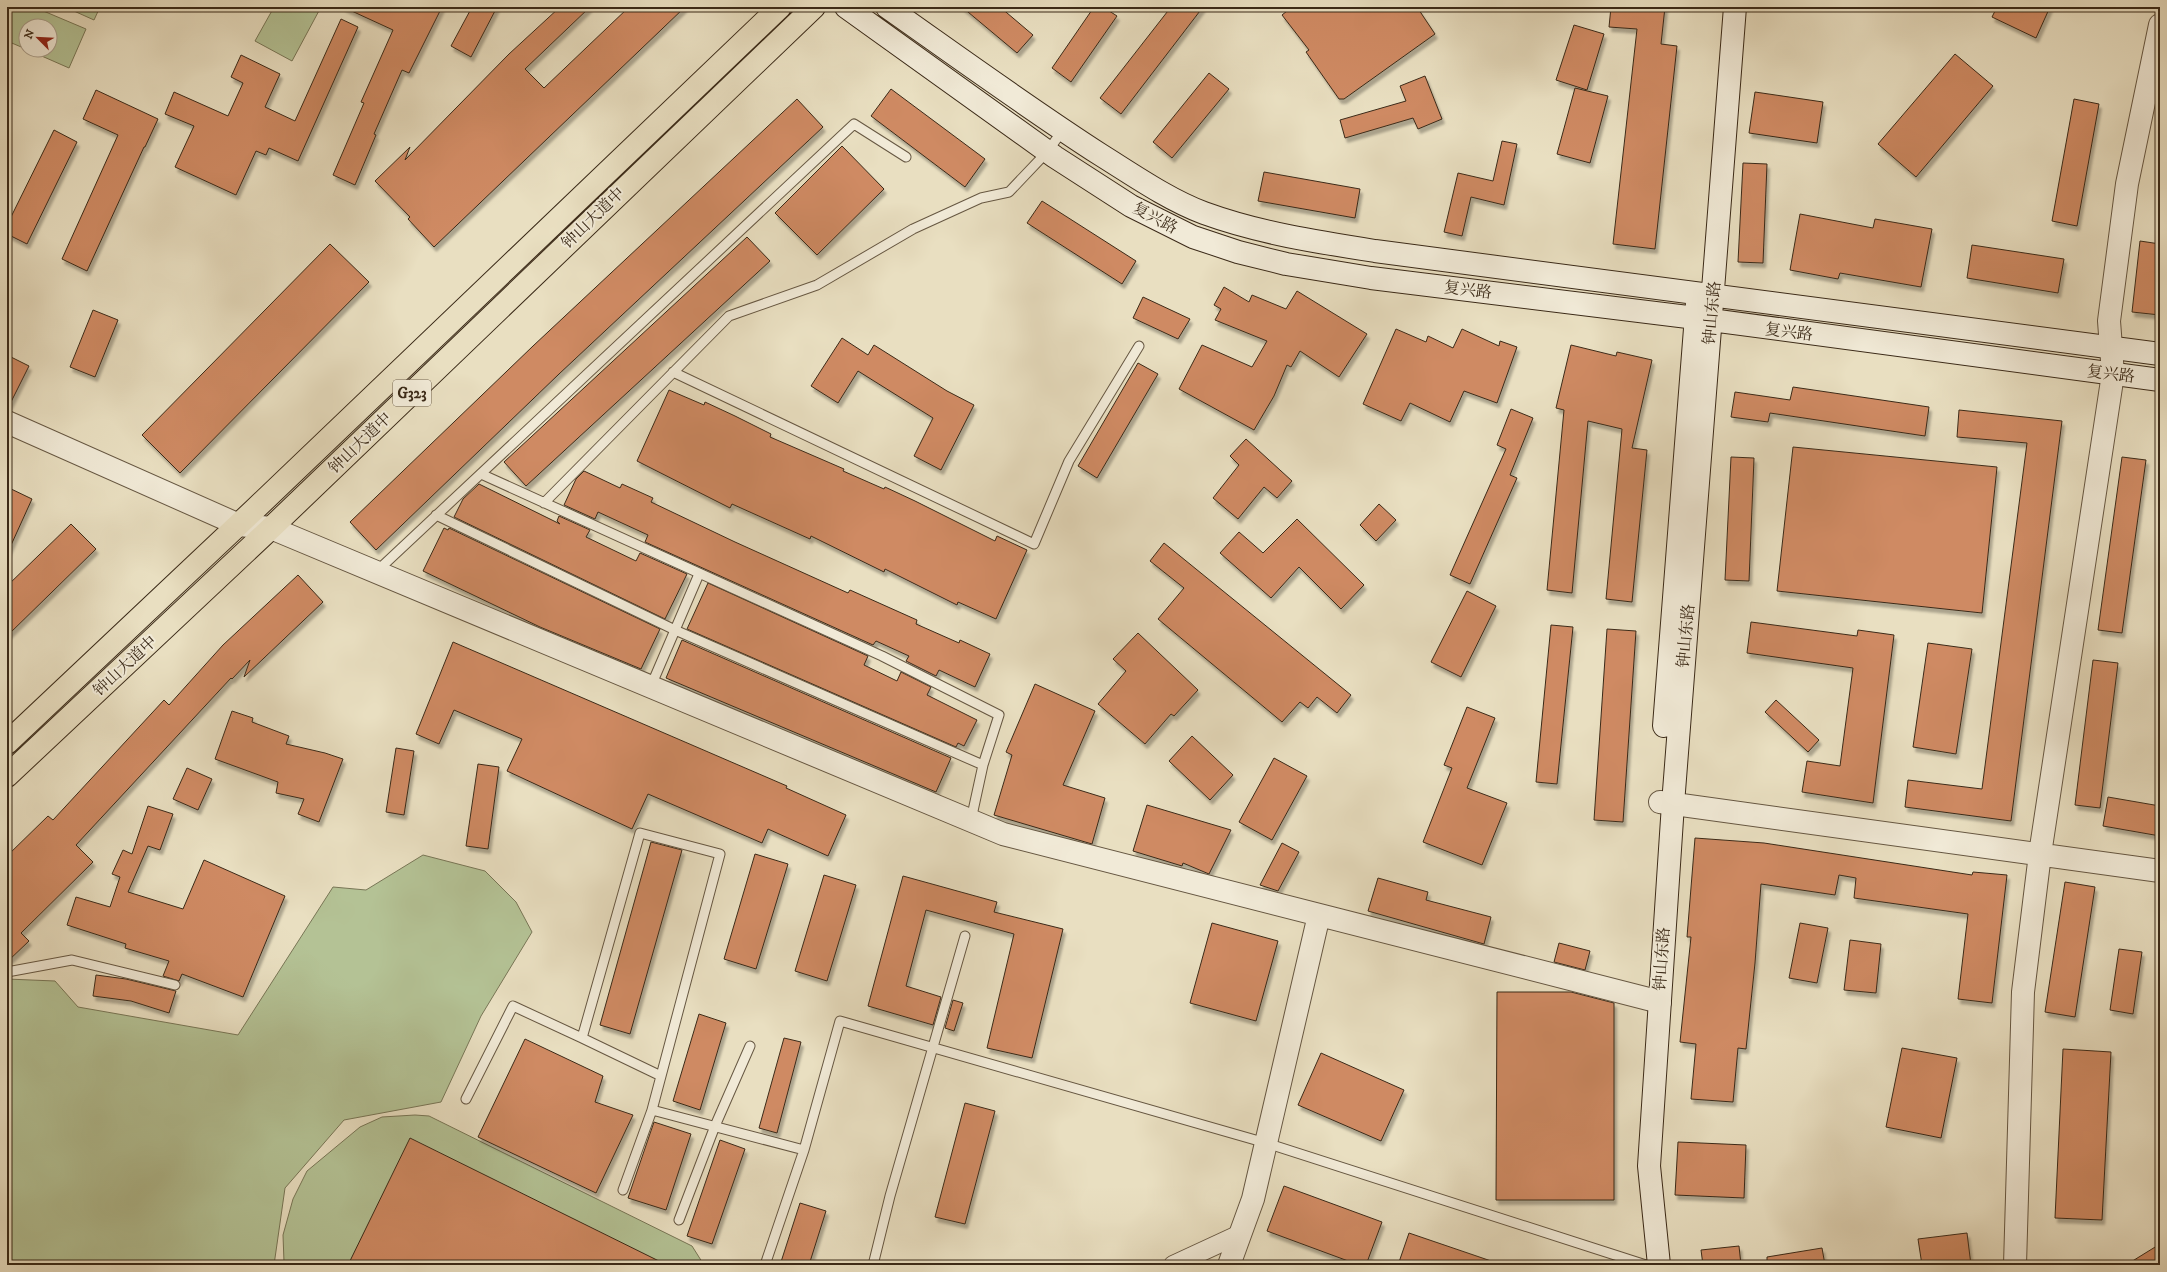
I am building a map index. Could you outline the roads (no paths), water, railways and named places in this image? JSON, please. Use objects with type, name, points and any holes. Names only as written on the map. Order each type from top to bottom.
[{"type":"highway","name":"钟山大道中","points":[[7,743],[239,524],[780,7]]},
{"type":"highway","name":"钟山大道中","points":[[7,776],[271,528],[814,7]]},
{"type":"main road","name":"复兴路","points":[[846,7],[1047,152],[1131,206],[1192,237],[1238,252],[1286,264],[1371,278],[2160,380]]},
{"type":"main road","name":"复兴路","points":[[887,7],[1063,130],[1151,186],[1203,212],[1253,228],[1292,237],[1375,251],[1706,293],[2160,354]]},
{"type":"main road","name":"钟山东路","points":[[1706,293],[1720,7]]},
{"type":"main road","name":"钟山东路","points":[[1659,1265],[1648,1166],[1654,1000],[1666,803],[1668,653],[1735,7]]},
{"type":"main road","points":[[2016,1265],[2023,992],[2040,854],[2113,374],[2110,347],[2110,321],[2127,184],[2160,25]]},
{"type":"main road","points":[[7,422],[239,524],[271,528],[1004,834],[1654,1000]]},
{"type":"main road","points":[[1666,803],[2160,871]]},
{"type":"main road","points":[[1229,1265],[1253,1199],[1319,915]]},
{"type":"main road","name":"钟山东路","points":[[1647,1265],[1639,1169],[1654,1000]]},
{"type":"street","points":[[1173,1265],[1240,1234]]},
{"type":"lane","points":[[376,572],[854,124],[906,157]]},
{"type":"lane","points":[[544,502],[729,316],[817,284],[912,229],[981,198],[1009,192],[1047,152],[1063,130]]},
{"type":"lane","points":[[673,372],[1034,544],[1069,460],[1140,346]]},
{"type":"lane","points":[[481,474],[882,656],[999,715],[983,765],[972,820]]},
{"type":"lane","points":[[436,515],[675,630],[983,765]]},
{"type":"lane","points":[[651,686],[699,574]]},
{"type":"lane","points":[[582,1038],[640,833],[720,854],[652,1110],[623,1190]]},
{"type":"lane","points":[[873,1265],[890,1196],[965,936]]},
{"type":"lane","points":[[7,972],[72,960],[174,985]]},
{"type":"lane","points":[[466,1099],[513,1006],[661,1076]]},
{"type":"lane","points":[[765,1265],[804,1150],[840,1021],[1266,1144],[1647,1265]]},
{"type":"lane","points":[[679,1220],[715,1126],[750,1046]]},
{"type":"lane","points":[[652,1110],[804,1150]]}]
